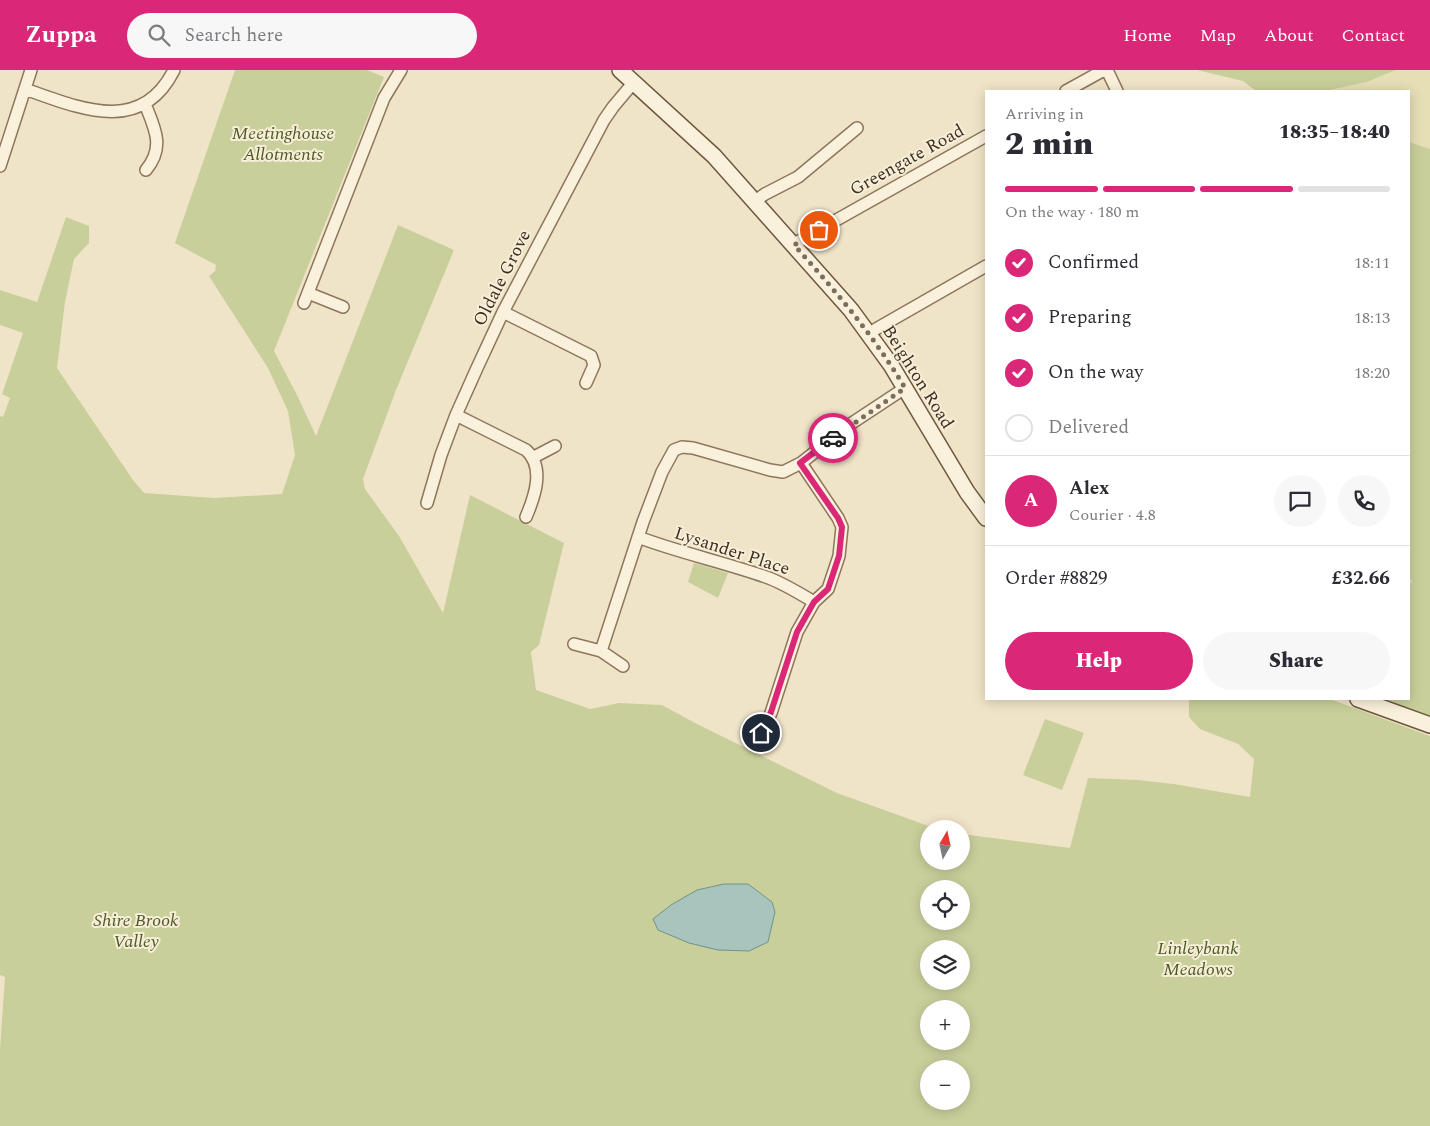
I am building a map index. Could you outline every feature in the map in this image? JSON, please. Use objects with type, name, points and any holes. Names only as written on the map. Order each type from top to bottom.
[{"type":"street","points":[[0,166],[31,70]]},
{"type":"street","points":[[25,89],[99,112],[129,110],[145,104],[162,90],[174,70]]},
{"type":"street","points":[[343,307],[306,298],[384,98],[401,70]]},
{"type":"street","name":"Beighton Road","points":[[620,70],[714,156],[851,310],[869,333],[905,388],[967,492],[985,517]]},
{"type":"street","points":[[1068,90],[1106,70],[1116,90]]},
{"type":"street","name":"Oldale Grove","points":[[427,503],[441,455],[456,415],[503,312],[604,120],[634,82]]},
{"type":"street","points":[[145,104],[155,128],[157,142],[155,160],[146,170]]},
{"type":"street","points":[[755,201],[798,177],[858,128]]},
{"type":"street","name":"Greengate Road","points":[[794,245],[985,137]]},
{"type":"street","points":[[869,333],[985,267]]},
{"type":"street","points":[[503,312],[591,356],[594,365],[586,383]]},
{"type":"street","points":[[601,651],[638,537],[662,472],[674,450],[682,447],[693,448],[783,472],[800,463],[849,425],[905,388]]},
{"type":"street","points":[[456,415],[526,450],[534,456],[537,481],[534,498],[526,517]]},
{"type":"street","points":[[534,456],[555,446]]},
{"type":"street","points":[[761,733],[771,712],[797,632],[814,602],[828,589],[839,556],[842,527],[838,518],[800,463]]},
{"type":"street","name":"Lysander Place","points":[[638,537],[663,547],[768,578],[814,602]]},
{"type":"street","points":[[574,644],[601,651],[623,666]]},
{"type":"street","points":[[1361,700],[1430,725]]},
{"type":"shaded area","points":[[1396,70],[1430,70],[1430,149],[1410,142],[1410,90],[1330,90],[1367,82]]},
{"type":"green space","points":[[235,70],[367,70],[384,77],[274,351],[316,436],[398,225],[454,250],[396,390],[363,479],[365,489],[399,536],[443,613],[470,495],[564,543],[539,645],[531,652],[536,690],[590,709],[619,703],[662,705],[837,793],[920,823],[920,870],[970,870],[970,835],[1070,848],[1088,778],[1174,784],[1250,797],[1254,759],[1238,744],[1200,729],[1189,717],[1189,700],[1333,700],[1430,736],[1430,1126],[0,1126],[0,1049],[5,977],[0,975],[0,416],[3,417],[10,398],[2,394],[23,333],[0,325],[0,290],[37,302],[66,217],[89,226],[89,243],[74,259],[65,302],[57,368],[133,480],[144,493],[214,498],[282,494],[295,455],[288,411],[268,368],[209,276],[215,271],[216,265],[175,243]]},
{"type":"green space","points":[[1197,70],[1396,70],[1367,82],[1330,90],[1255,90],[1243,81]]},
{"type":"green space","points":[[1410,142],[1430,149],[1430,720],[1376,700],[1410,700],[1410,583],[1412,582],[1410,578]]},
{"type":"green space","points":[[694,563],[728,573],[718,598],[688,582]]},
{"type":"green space","points":[[1045,719],[1084,733],[1062,790],[1023,775]]},
{"type":"water","points":[[724,884],[748,884],[772,902],[775,912],[768,942],[749,951],[718,950],[689,943],[658,930],[653,919],[671,905],[697,890]]},
{"type":"way so far","points":[[819,230],[794,245],[830,284],[869,333],[905,388],[849,425],[833,438]]},
{"type":"route","points":[[761,733],[771,712],[797,632],[814,602],[828,589],[839,556],[842,527],[838,518],[800,463],[833,438]]},
{"type":"park label","name":"Meetinghouse Allotments","points":[[283,143]]},
{"type":"park label","name":"Shire Brook Valley","points":[[136,930]]},
{"type":"park label","name":"Linleybank Meadows","points":[[1198,958]]}]
